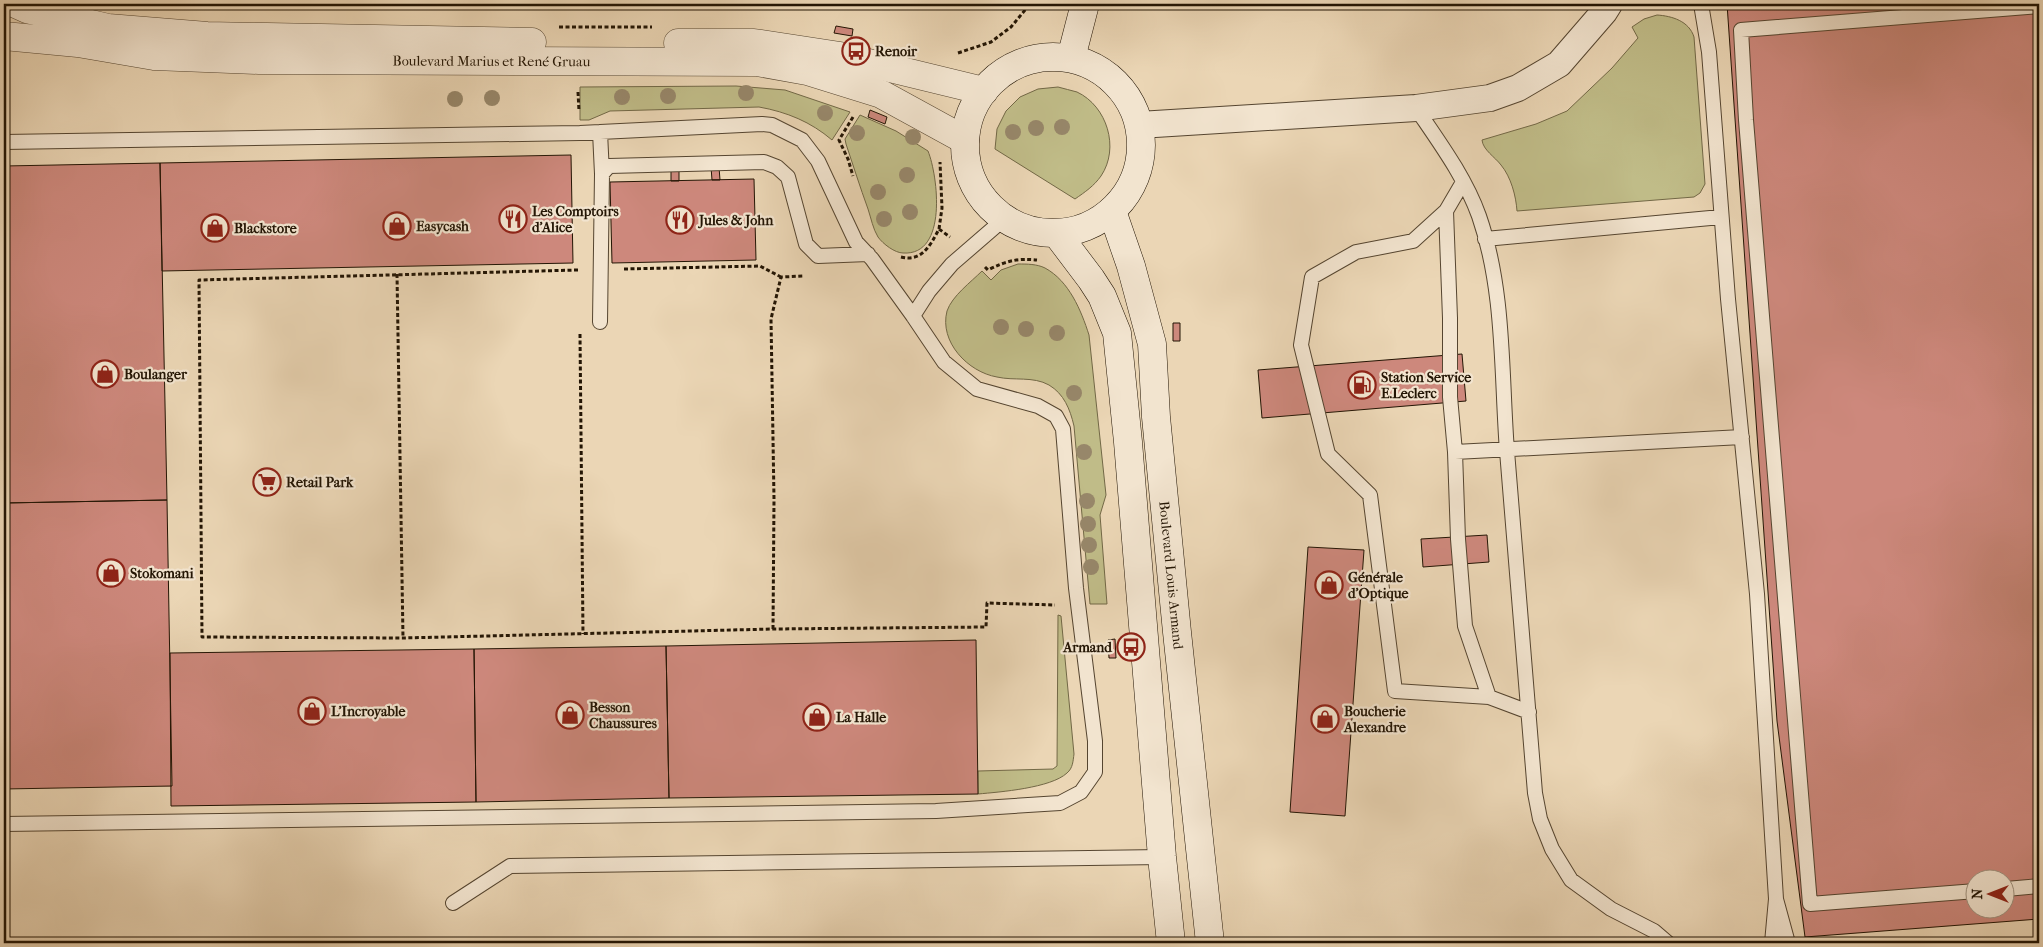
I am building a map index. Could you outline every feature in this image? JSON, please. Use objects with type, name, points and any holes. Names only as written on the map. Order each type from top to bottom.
[{"type":"main road","name":"Boulevard Marius et René Gruau","points":[[16,4],[28,9],[108,28],[207,36],[574,43],[754,43],[840,56],[984,91]]},
{"type":"main road","points":[[1071,58],[1085,4]]},
{"type":"main road","name":"Boulevard Marius et René Gruau","points":[[4,36],[78,44],[154,56],[249,59],[757,62],[807,71],[881,94],[965,140]]},
{"type":"main road","points":[[1047,57],[1071,58],[1094,67],[1114,82],[1130,101],[1139,125],[1141,148],[1137,172],[1127,193],[1112,211],[1086,227],[1057,234],[1030,230],[1004,218],[982,198],[968,170],[965,140],[970,114],[984,91],[1001,74],[1023,62],[1047,57]]},
{"type":"main road","name":"Boulevard Louis Armand","points":[[1112,211],[1131,266],[1152,344],[1156,417],[1210,943]]},
{"type":"main road","points":[[1057,234],[1091,278],[1102,296],[1117,333],[1171,943]]},
{"type":"street","points":[[1139,125],[1416,108],[1490,98],[1518,88],[1559,64],[1609,4]]},
{"type":"lane","points":[[1701,4],[1709,52],[1721,218],[1760,631],[1776,899],[1772,943]]},
{"type":"lane","points":[[1966,892],[1810,904],[1746,120],[1741,30],[2039,6]]},
{"type":"lane","points":[[1416,108],[1463,182],[1478,215],[1493,266],[1499,318],[1507,449],[1535,793],[1540,819],[1552,850],[1571,880],[1611,909],[1654,931],[1668,943]]},
{"type":"lane","points":[[4,142],[580,133],[762,124],[772,125],[802,140],[818,161],[856,242],[870,257],[944,362],[977,389],[1038,406],[1056,416],[1063,429],[1078,605],[1095,740],[1095,772],[1081,792],[1060,803],[936,811],[4,824]]},
{"type":"lane","points":[[600,132],[602,174],[600,322]]},
{"type":"lane","points":[[602,174],[609,166],[764,162],[777,168],[788,177],[806,244],[818,256],[870,257]]},
{"type":"lane","points":[[1463,182],[1446,211],[1413,241],[1356,252],[1312,278],[1301,345],[1328,454],[1370,495],[1395,691],[1489,697],[1529,712]]},
{"type":"lane","points":[[1446,211],[1450,318],[1450,397],[1455,452],[1464,626],[1489,697]]},
{"type":"lane","points":[[913,316],[929,291],[952,264],[969,251],[1004,218]]},
{"type":"lane","points":[[1485,238],[1721,218]]},
{"type":"lane","points":[[1455,452],[1742,437]]},
{"type":"lane","points":[[453,903],[510,866],[1162,857]]},
{"type":"lane","points":[[2016,888],[2039,886]]},
{"type":"lane","points":[[1776,899],[1788,943]]},
{"type":"path","points":[[578,88],[580,133]]},
{"type":"path","points":[[870,257],[882,248],[902,258],[914,258],[926,252],[939,229],[942,208],[942,187],[938,155]]},
{"type":"path","points":[[939,229],[969,251],[988,270],[1003,262],[1019,258],[1044,262]]},
{"type":"path","points":[[808,276],[781,278],[760,266],[199,280],[202,636],[403,638],[773,629],[986,627],[987,603],[1078,605]]},
{"type":"path","points":[[397,274],[403,638]]},
{"type":"path","points":[[773,629],[774,499],[771,319],[781,278]]},
{"type":"path","points":[[580,332],[583,634]]},
{"type":"shaded area","points":[[1657,15],[1679,20],[1688,27],[1694,37],[1705,184],[1700,193],[1694,197],[1517,211],[1508,175],[1487,150],[1482,140],[1536,124],[1567,111],[1612,68],[1638,38],[1632,27],[1644,19]]},
{"type":"shaded area","points":[[736,86],[785,90],[850,112],[832,140],[816,128],[798,119],[759,107],[610,111],[589,120],[580,120],[580,87]]},
{"type":"shaded area","points":[[1058,87],[1077,92],[1096,107],[1103,117],[1110,141],[1107,165],[1101,176],[1092,186],[1075,199],[995,149],[997,129],[1006,111],[1020,97],[1038,89]]},
{"type":"shaded area","points":[[860,115],[896,131],[928,151],[935,178],[936,213],[933,229],[927,242],[917,251],[903,253],[889,248],[875,231],[845,139]]},
{"type":"shaded area","points":[[1018,264],[1032,264],[1045,268],[1061,280],[1078,306],[1089,335],[1106,495],[1100,515],[1107,604],[1090,604],[1074,426],[1066,402],[1059,393],[1043,382],[997,377],[976,369],[958,354],[947,334],[946,323],[949,305],[962,290],[982,271],[991,280],[1001,270]]},
{"type":"shaded area","points":[[1058,615],[1061,616],[1074,754],[1072,767],[1059,778],[1038,786],[978,794],[978,771],[1053,769],[1057,766]]},
{"type":"building","points":[[1727,4],[2039,4],[2039,919],[1805,937],[1777,721]]},
{"type":"building","points":[[836,26],[853,29],[852,36],[834,33]]},
{"type":"building","points":[[870,110],[887,117],[885,124],[868,117]]},
{"type":"building","points":[[571,155],[573,263],[162,271],[160,163]]},
{"type":"building","points":[[160,163],[167,500],[4,503],[4,166]]},
{"type":"building","points":[[711,167],[719,167],[720,180],[712,180]]},
{"type":"building","points":[[679,168],[679,181],[671,181],[671,169]]},
{"type":"building","points":[[754,179],[756,260],[612,263],[610,182]]},
{"type":"building","points":[[1173,323],[1180,323],[1180,341],[1173,341]]},
{"type":"building","name":"Station Service E.Leclerc","points":[[1462,354],[1466,401],[1262,418],[1258,370]]},
{"type":"building","points":[[167,500],[172,786],[4,789],[4,503]]},
{"type":"building","points":[[1487,535],[1489,562],[1423,567],[1421,539]]},
{"type":"building","points":[[1308,547],[1364,550],[1345,816],[1290,812]]},
{"type":"building","points":[[1115,639],[1116,658],[1109,658],[1108,640]]},
{"type":"building","points":[[976,640],[978,794],[669,798],[666,646]]},
{"type":"building","points":[[666,646],[669,798],[476,802],[474,649]]},
{"type":"building","points":[[474,649],[476,802],[171,806],[170,653]]},
{"type":"place","name":"Renoir","points":[[856,51]]},
{"type":"place","name":"Les Comptoirs d'Alice","points":[[513,219]]},
{"type":"place","name":"Jules & John","points":[[680,220]]},
{"type":"place","name":"Easycash","points":[[397,226]]},
{"type":"place","name":"Blackstore","points":[[215,228]]},
{"type":"place","name":"Boulanger","points":[[105,374]]},
{"type":"place","name":"Station Service E.Leclerc","points":[[1362,385]]},
{"type":"place","name":"Retail Park","points":[[267,482]]},
{"type":"place","name":"Stokomani","points":[[111,573]]},
{"type":"place","name":"Générale d'Optique","points":[[1329,585]]},
{"type":"place","name":"Armand","points":[[1131,647]]},
{"type":"place","name":"L'Incroyable","points":[[312,711]]},
{"type":"place","name":"Besson Chaussures","points":[[570,715]]},
{"type":"place","name":"La Halle","points":[[817,717]]},
{"type":"place","name":"Boucherie Alexandre","points":[[1325,719]]}]
